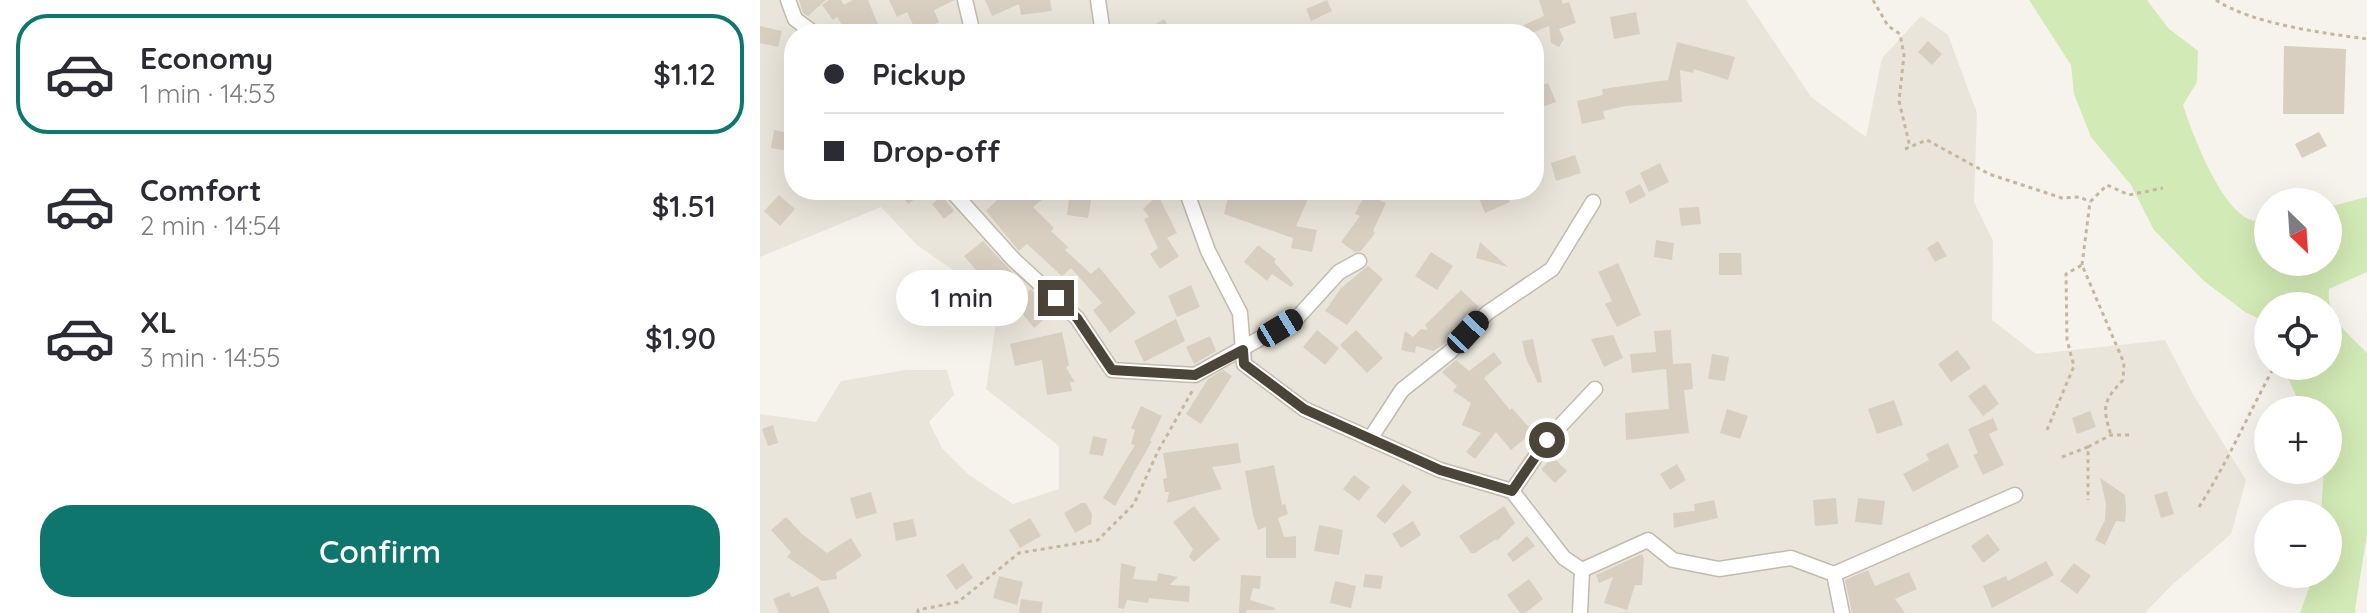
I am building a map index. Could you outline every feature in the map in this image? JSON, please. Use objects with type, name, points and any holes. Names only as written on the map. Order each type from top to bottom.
[{"type":"street","points":[[788,0],[795,19],[802,24]]},
{"type":"street","points":[[965,0],[971,24]]},
{"type":"street","points":[[1098,0],[1102,24]]},
{"type":"street","points":[[960,200],[1014,260],[1077,318],[1112,370],[1195,375],[1298,317],[1339,272],[1359,261]]},
{"type":"street","points":[[1190,200],[1208,251],[1240,313],[1244,364],[1304,409],[1440,470],[1512,491],[1564,558],[1582,570]]},
{"type":"street","points":[[1370,439],[1402,390],[1450,352],[1487,313],[1552,269],[1593,202]]},
{"type":"street","points":[[1512,491],[1547,440],[1595,389]]},
{"type":"street","points":[[1582,570],[1648,540],[1673,560],[1719,569],[1791,558],[1834,574],[2015,495]]},
{"type":"street","points":[[1580,613],[1582,570]]},
{"type":"street","points":[[1834,574],[1842,613]]},
{"type":"path","points":[[1873,0],[1888,26],[1900,34],[1904,55],[1899,101],[1908,148],[1927,140],[1989,174],[2062,198],[2080,197],[2090,202]]},
{"type":"path","points":[[2216,0],[2234,12],[2334,35],[2367,39]]},
{"type":"path","points":[[2111,435],[2104,413],[2109,395],[2123,380],[2124,363],[2082,265],[2090,202],[2107,185],[2129,195],[2163,188]]},
{"type":"path","points":[[2047,430],[2074,366],[2067,340],[2066,274],[2082,265]]},
{"type":"path","points":[[918,613],[918,610],[958,602],[1019,553],[1098,540],[1134,504],[1158,451],[1205,370]]},
{"type":"path","points":[[2199,507],[2228,460],[2267,380]]},
{"type":"path","points":[[2062,457],[2111,435],[2133,435]]},
{"type":"path","points":[[2088,447],[2088,500]]},
{"type":"shaded area","points":[[760,0],[1746,0],[1811,97],[1866,137],[1882,58],[1921,16],[1948,35],[1977,113],[1974,202],[1993,241],[1992,320],[2036,354],[2165,340],[2194,396],[2246,480],[2231,534],[2145,613],[760,613],[760,414],[816,422],[841,381],[906,370],[947,370],[954,395],[929,422],[942,448],[969,475],[1013,504],[1059,489],[1059,446],[986,389],[996,322],[970,282],[917,245],[881,207],[760,257]]},
{"type":"green space","points":[[2029,0],[2147,0],[2168,28],[2198,51],[2197,82],[2183,105],[2210,172],[2232,205],[2243,216],[2254,221],[2254,276],[2342,276],[2342,203],[2367,197],[2367,272],[2329,289],[2329,292],[2254,292],[2254,316],[2245,312],[2204,281],[2154,230],[2131,185],[2091,137],[2074,94],[2071,65]]},
{"type":"green space","points":[[2342,327],[2367,353],[2367,534],[2356,613],[2300,613],[2309,588],[2342,588],[2342,500],[2322,500],[2323,484],[2342,484],[2342,396],[2296,396],[2289,380],[2342,380]]},
{"type":"building","points":[[799,0],[826,0],[808,16],[803,13]]},
{"type":"building","points":[[829,0],[841,0],[844,5],[853,0],[868,0],[878,24],[842,24],[837,17],[833,20],[822,5]]},
{"type":"building","points":[[889,0],[955,0],[934,10],[939,22],[935,24],[913,24],[907,12],[897,17]]},
{"type":"building","points":[[985,0],[1050,0],[1052,11],[1021,15],[1019,4],[992,16]]},
{"type":"building","points":[[1327,0],[1332,11],[1311,21],[1306,9]]},
{"type":"building","points":[[1539,0],[1562,0],[1562,4],[1569,2],[1576,23],[1559,29],[1564,39],[1559,47],[1551,43],[1549,26],[1544,28],[1544,24],[1526,24],[1544,16]]},
{"type":"building","points":[[1636,12],[1640,34],[1614,39],[1610,17]]},
{"type":"building","points":[[760,26],[782,31],[778,47],[760,43]]},
{"type":"building","points":[[1928,41],[1942,54],[1932,65],[1918,52]]},
{"type":"building","points":[[1677,42],[1735,57],[1728,80],[1694,69],[1693,73],[1680,70],[1682,102],[1603,111],[1605,119],[1582,124],[1577,101],[1603,95],[1602,89],[1668,80]]},
{"type":"building","points":[[2284,46],[2346,49],[2344,114],[2283,114]]},
{"type":"building","points":[[1548,83],[1556,102],[1544,106],[1544,84]]},
{"type":"building","points":[[774,130],[784,132],[784,150],[771,148]]},
{"type":"building","points":[[2319,132],[2327,146],[2302,158],[2295,144]]},
{"type":"building","points":[[1575,155],[1581,173],[1556,181],[1551,163]]},
{"type":"building","points":[[1660,163],[1669,182],[1649,192],[1640,173]]},
{"type":"building","points":[[1640,184],[1646,196],[1630,204],[1625,192]]},
{"type":"building","points":[[779,195],[795,209],[780,226],[764,211]]},
{"type":"building","points":[[945,200],[954,211],[944,219],[932,204]]},
{"type":"building","points":[[997,200],[1042,200],[1033,207],[1054,228],[1051,231],[1068,247],[1065,250],[1091,274],[1099,267],[1136,313],[1110,333],[1093,310],[1102,303],[1071,268],[1062,276],[1027,244],[1019,251],[986,211]]},
{"type":"building","points":[[1069,200],[1091,200],[1088,218],[1067,215]]},
{"type":"building","points":[[1153,200],[1160,200],[1177,233],[1167,238],[1179,256],[1160,269],[1150,254],[1158,248],[1144,219],[1149,217],[1143,209]]},
{"type":"building","points":[[1228,200],[1308,200],[1296,226],[1317,230],[1312,252],[1291,248],[1293,238],[1224,214]]},
{"type":"building","points":[[1362,200],[1386,203],[1373,231],[1375,233],[1361,251],[1355,252],[1341,242],[1360,216],[1355,214]]},
{"type":"building","points":[[1480,200],[1510,202],[1485,213]]},
{"type":"building","points":[[1699,207],[1701,224],[1681,226],[1679,208]]},
{"type":"building","points":[[1656,240],[1674,243],[1672,260],[1654,257]]},
{"type":"building","points":[[983,241],[1013,273],[992,289],[964,256]]},
{"type":"building","points":[[1938,241],[1947,256],[1935,262],[1927,248]]},
{"type":"building","points":[[1480,242],[1508,267],[1476,258]]},
{"type":"building","points":[[1258,245],[1276,259],[1274,262],[1294,284],[1291,287],[1272,274],[1267,281],[1244,262]]},
{"type":"building","points":[[1431,252],[1453,266],[1437,290],[1415,276]]},
{"type":"building","points":[[1719,253],[1741,253],[1742,275],[1719,275]]},
{"type":"building","points":[[1618,263],[1641,315],[1617,327],[1605,304],[1612,301],[1598,272]]},
{"type":"building","points":[[1368,266],[1383,279],[1347,325],[1325,311],[1341,288]]},
{"type":"building","points":[[1191,285],[1200,307],[1177,317],[1168,296]]},
{"type":"building","points":[[1031,289],[1053,312],[1034,328],[1014,303]]},
{"type":"building","points":[[1461,290],[1479,307],[1443,345],[1433,351],[1416,346],[1415,353],[1401,350],[1405,331],[1413,337],[1421,329],[1428,330],[1425,325]]},
{"type":"building","points":[[1176,319],[1185,341],[1144,362],[1134,341]]},
{"type":"building","points":[[1317,330],[1339,348],[1325,365],[1303,347]]},
{"type":"building","points":[[1356,330],[1383,358],[1367,373],[1340,345]]},
{"type":"building","points":[[1671,330],[1673,364],[1691,363],[1693,389],[1684,390],[1689,433],[1626,440],[1625,413],[1669,409],[1666,369],[1632,373],[1630,354],[1656,352],[1654,331]]},
{"type":"building","points":[[1062,332],[1069,365],[1066,368],[1075,382],[1070,382],[1072,391],[1047,395],[1042,360],[1015,366],[1010,344]]},
{"type":"building","points":[[1613,335],[1623,358],[1604,367],[1591,339]]},
{"type":"building","points":[[1210,336],[1216,351],[1194,364],[1186,347]]},
{"type":"building","points":[[1533,339],[1542,382],[1538,383],[1522,341]]},
{"type":"building","points":[[1957,350],[1971,368],[1951,382],[1938,364]]},
{"type":"building","points":[[1494,352],[1502,363],[1484,378],[1533,432],[1511,450],[1496,432],[1475,459],[1466,452],[1481,433],[1462,425],[1471,403],[1453,391],[1457,386],[1442,372],[1456,360],[1469,371]]},
{"type":"building","points":[[1712,354],[1729,357],[1725,381],[1708,379]]},
{"type":"building","points":[[1223,370],[1232,376],[1201,424],[1186,414],[1208,379]]},
{"type":"building","points":[[1985,384],[1999,404],[1983,416],[1968,396]]},
{"type":"building","points":[[1894,400],[1903,425],[1877,434],[1868,409]]},
{"type":"building","points":[[1141,406],[1162,416],[1152,441],[1115,506],[1103,498],[1135,445],[1131,444],[1135,430],[1131,428]]},
{"type":"building","points":[[1727,409],[1748,416],[1740,439],[1720,433]]},
{"type":"building","points":[[2090,411],[2096,427],[2077,434],[2072,418]]},
{"type":"building","points":[[1993,418],[1998,430],[1989,434],[2004,465],[1983,475],[1973,455],[1978,453],[1968,429]]},
{"type":"building","points":[[773,425],[778,443],[768,446],[762,429]]},
{"type":"building","points":[[1093,436],[1107,439],[1103,456],[1089,454]]},
{"type":"building","points":[[1238,443],[1241,463],[1212,467],[1222,489],[1167,503],[1169,492],[1165,492],[1163,479],[1167,478],[1163,453]]},
{"type":"building","points":[[1948,443],[1959,467],[1913,492],[1903,474],[1929,460],[1926,454]]},
{"type":"building","points":[[1553,457],[1567,471],[1555,483],[1541,469]]},
{"type":"building","points":[[1677,464],[1686,480],[1670,490],[1660,474]]},
{"type":"building","points":[[1274,465],[1282,505],[1285,504],[1288,514],[1278,518],[1284,537],[1296,536],[1296,558],[1266,558],[1266,527],[1258,530],[1253,515],[1245,471]]},
{"type":"building","points":[[1354,475],[1370,487],[1359,501],[1343,489]]},
{"type":"building","points":[[2100,478],[2125,495],[2125,522],[2116,521],[2105,545],[2095,540],[2105,520],[2106,504]]},
{"type":"building","points":[[1403,484],[1412,492],[1385,524],[1376,516]]},
{"type":"building","points":[[2167,491],[2174,514],[2161,518],[2154,495]]},
{"type":"building","points":[[871,492],[877,513],[856,519],[850,498]]},
{"type":"building","points":[[1836,498],[1838,524],[1815,526],[1813,500]]},
{"type":"building","points":[[1858,498],[1885,501],[1882,525],[1855,522]]},
{"type":"building","points":[[1714,500],[1718,518],[1674,528],[1673,513],[1695,511],[1694,504]]},
{"type":"building","points":[[1086,503],[1092,514],[1091,524],[1075,533],[1064,513]]},
{"type":"building","points":[[1194,506],[1220,539],[1194,562],[1189,557],[1193,549],[1173,522]]},
{"type":"building","points":[[1504,506],[1515,523],[1497,541],[1471,553],[1459,536]]},
{"type":"building","points":[[786,517],[827,553],[851,538],[862,556],[836,573],[837,579],[822,581],[787,557],[791,552],[771,530]]},
{"type":"building","points":[[1030,518],[1041,536],[1020,548],[1009,530]]},
{"type":"building","points":[[913,519],[917,536],[896,541],[893,523]]},
{"type":"building","points":[[1413,521],[1421,535],[1401,548],[1392,534]]},
{"type":"building","points":[[1319,525],[1343,530],[1339,555],[1314,551]]},
{"type":"building","points":[[1988,534],[2000,550],[1983,563],[1971,546]]},
{"type":"building","points":[[1527,536],[1535,546],[1513,562],[1507,554]]},
{"type":"building","points":[[1642,554],[1642,585],[1635,585],[1627,610],[1604,603],[1613,577],[1599,583],[1596,575]]},
{"type":"building","points":[[2046,561],[2054,575],[1992,608],[1983,586],[2006,576],[2008,581]]},
{"type":"building","points":[[963,563],[973,578],[956,590],[946,575]]},
{"type":"building","points":[[1121,563],[1136,567],[1133,579],[1157,581],[1158,573],[1178,577],[1169,585],[1190,586],[1189,602],[1149,598],[1148,603],[1127,600],[1124,609],[1118,608]]},
{"type":"building","points":[[2074,563],[2091,576],[2077,594],[2060,581]]},
{"type":"building","points":[[1868,570],[1875,586],[1909,572],[1917,589],[1895,599],[1905,613],[1852,613],[1845,580]]},
{"type":"building","points":[[1365,574],[1383,576],[1381,589],[1363,587]]},
{"type":"building","points":[[1241,575],[1261,576],[1260,589],[1253,588],[1250,600],[1274,610],[1239,613]]},
{"type":"building","points":[[999,576],[1023,582],[1017,605],[993,598]]},
{"type":"building","points":[[1529,579],[1543,599],[1525,613],[1520,613],[1507,595]]},
{"type":"building","points":[[1335,581],[1356,586],[1351,608],[1330,603]]},
{"type":"building","points":[[818,586],[830,613],[779,613],[773,599],[789,592],[792,597]]},
{"type":"building","points":[[1021,599],[1043,602],[1041,613],[1019,613]]},
{"type":"route","points":[[1056,298],[1077,318],[1112,370],[1195,375],[1243,350],[1244,364],[1304,409],[1440,470],[1512,491],[1547,440]]}]
